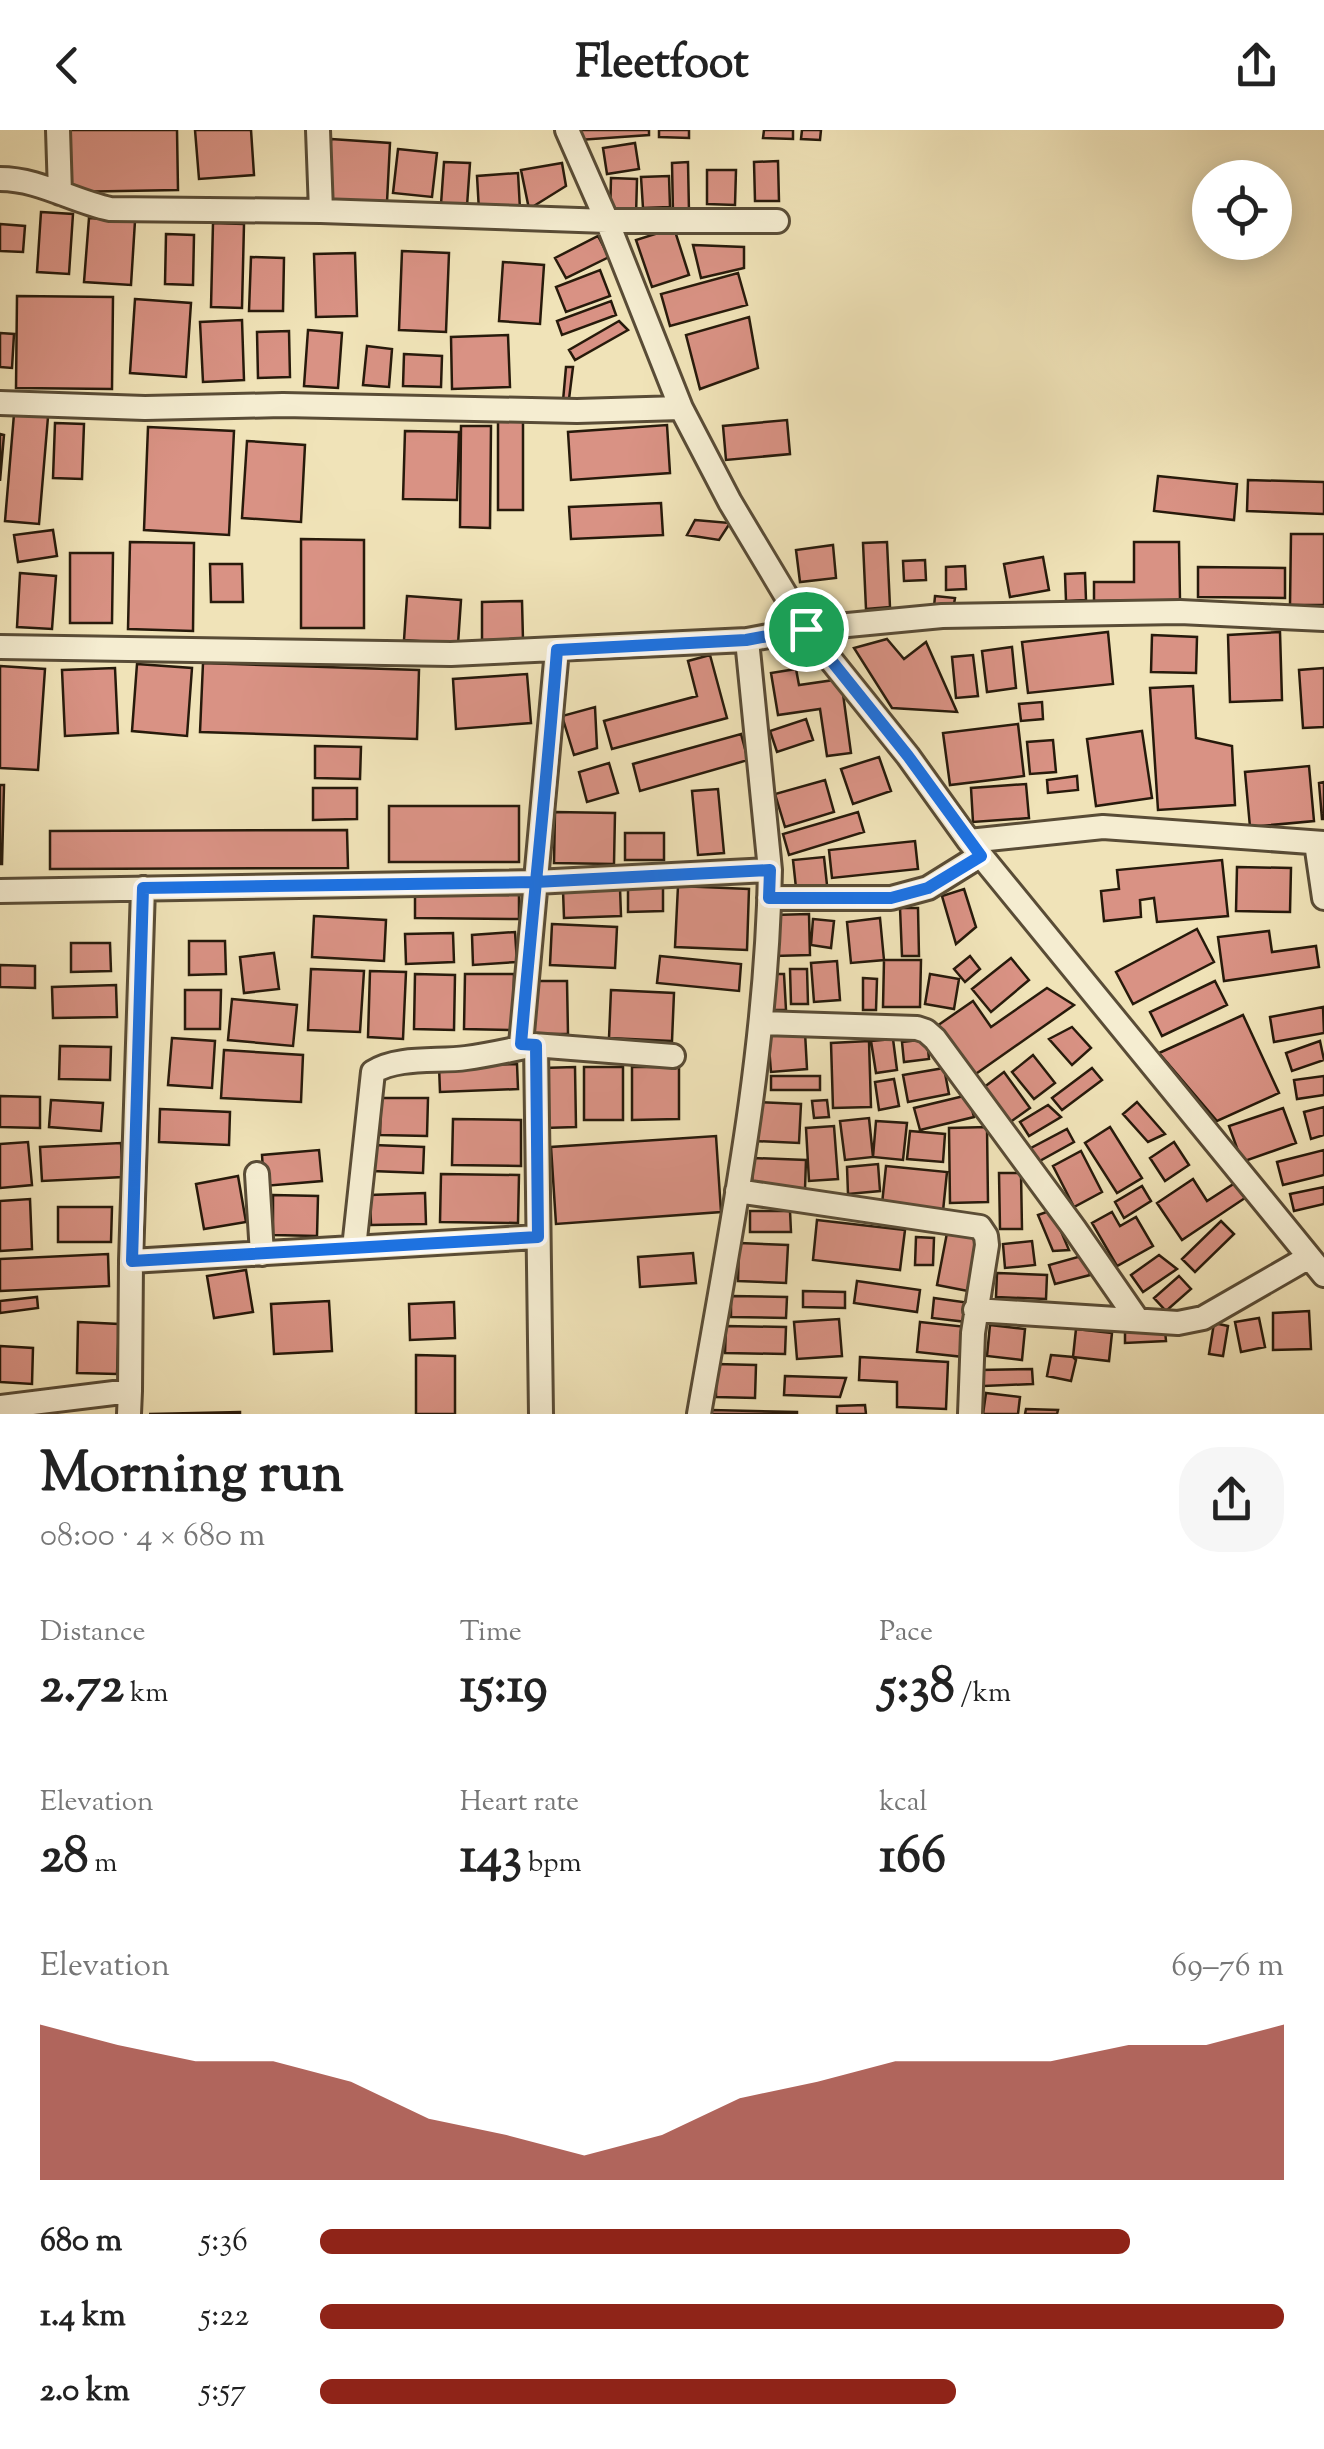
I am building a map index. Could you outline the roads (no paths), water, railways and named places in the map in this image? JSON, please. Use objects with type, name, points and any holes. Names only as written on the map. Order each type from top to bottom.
[{"type":"street","points":[[58,130],[60,193]]},
{"type":"street","points":[[318,130],[321,210]]},
{"type":"street","points":[[567,130],[681,408],[730,502],[806,629],[908,756],[975,848],[1316,1266],[1204,1318],[1178,1323],[975,1310]]},
{"type":"street","points":[[0,179],[36,183],[86,204],[110,209],[321,210],[607,222],[777,221]]},
{"type":"street","points":[[0,403],[577,412],[681,408]]},
{"type":"street","points":[[0,648],[450,654],[746,640],[806,629],[942,616],[1180,612],[1324,619]]},
{"type":"street","points":[[699,1414],[738,1191],[762,1023],[770,870],[746,640]]},
{"type":"street","points":[[541,1414],[529,1045],[535,882],[557,650]]},
{"type":"street","points":[[769,898],[891,898],[928,888],[975,848],[1103,827],[1320,843],[1324,898]]},
{"type":"street","points":[[0,891],[535,882],[770,870]]},
{"type":"street","points":[[0,1407],[130,1402],[143,888]]},
{"type":"street","points":[[762,1023],[917,1028],[926,1032],[1051,1196],[1137,1319]]},
{"type":"street","points":[[468,1042],[673,1056]]},
{"type":"street","points":[[354,1248],[373,1072],[404,1063],[464,1058],[529,1045]]},
{"type":"street","points":[[257,1174],[262,1254]]},
{"type":"street","points":[[738,1191],[980,1228],[986,1245],[975,1310],[970,1414]]},
{"type":"street","points":[[132,1261],[538,1237]]}]
